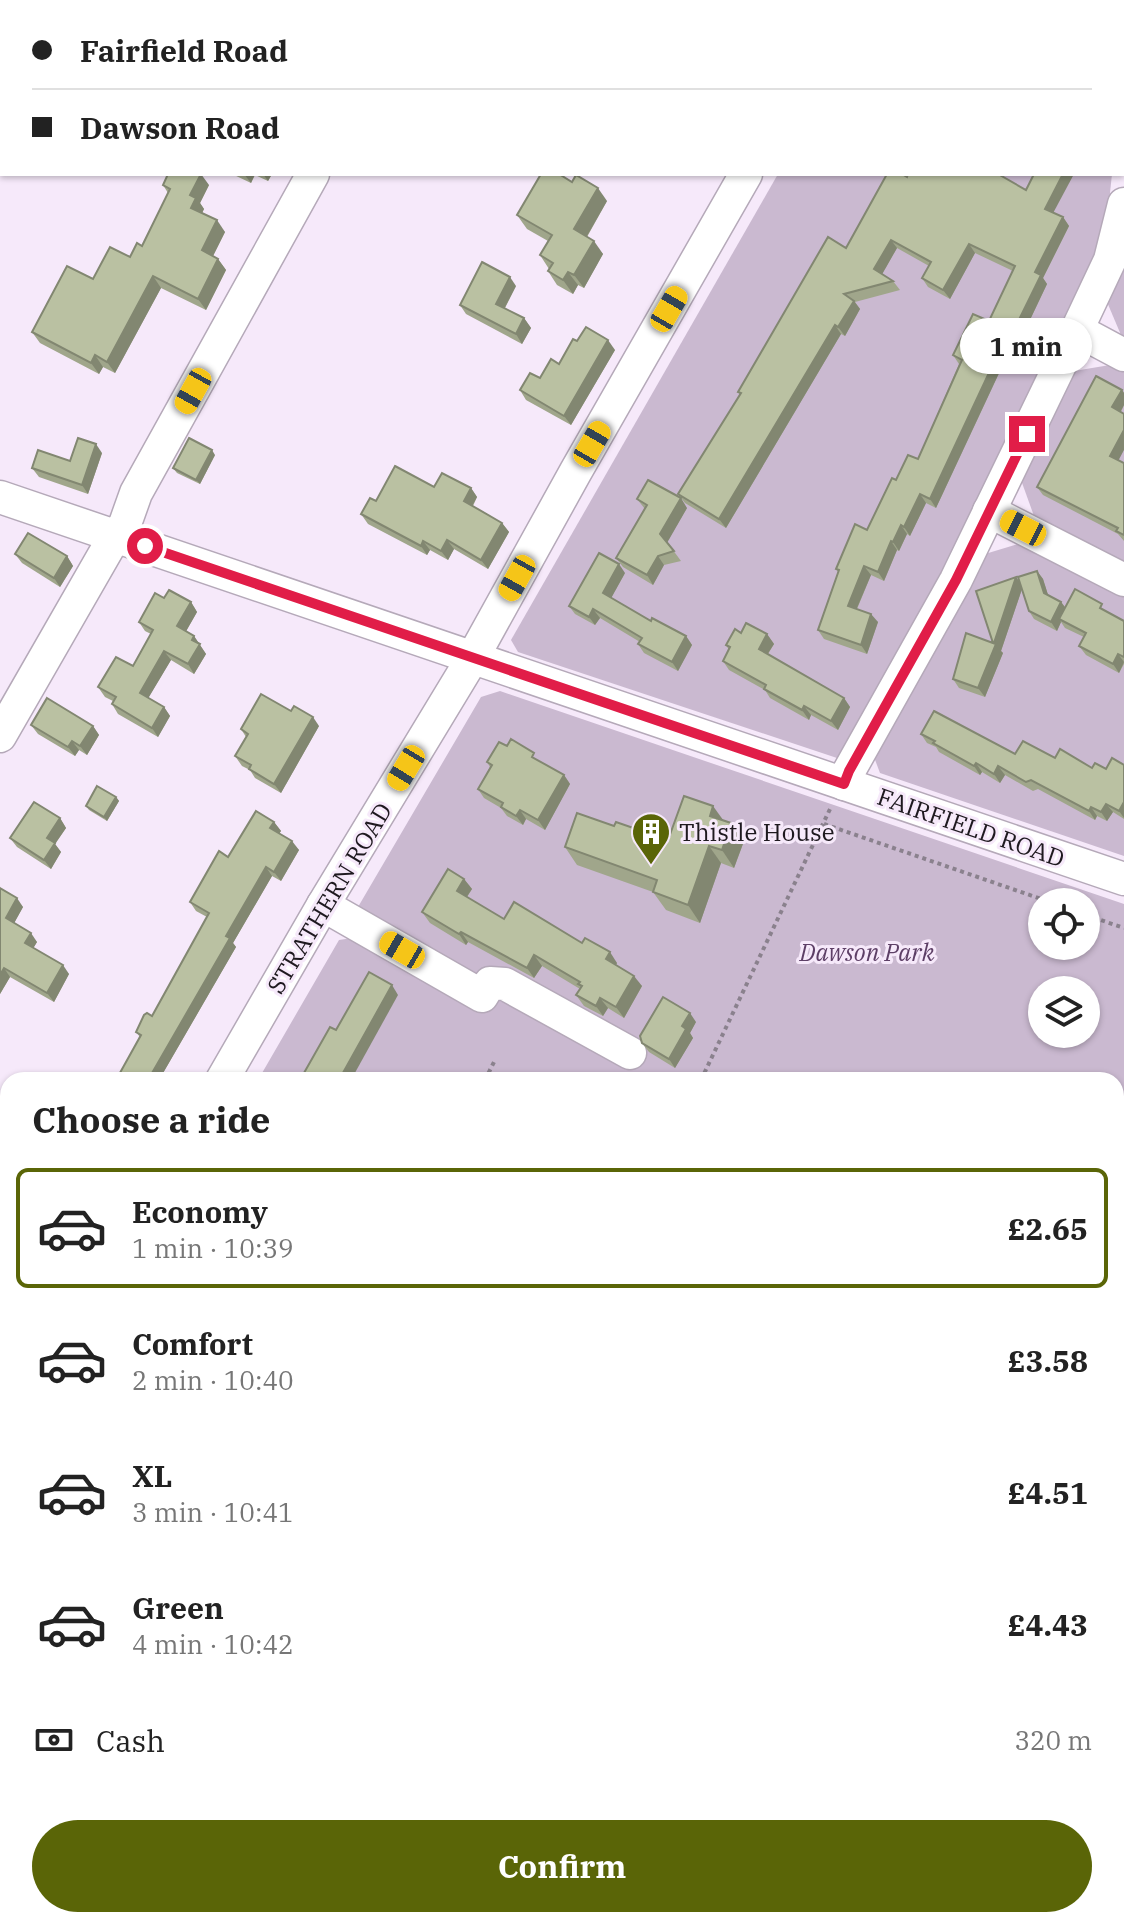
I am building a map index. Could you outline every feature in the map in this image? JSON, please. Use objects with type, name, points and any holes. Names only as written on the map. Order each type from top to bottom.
[{"type":"street","points":[[0,736],[125,524],[136,493],[312,176]]},
{"type":"street","name":"STRATHERN ROAD","points":[[227,1072],[323,905],[472,659],[745,176]]},
{"type":"street","points":[[844,784],[956,580],[1077,330],[1110,260],[1124,204]]},
{"type":"street","points":[[1077,330],[1124,355]]},
{"type":"street","name":"FAIRFIELD ROAD","points":[[0,497],[1124,879]]},
{"type":"street","points":[[989,511],[1124,580]]},
{"type":"street","points":[[323,905],[486,997],[505,984],[630,1053]]},
{"type":"path","points":[[705,1072],[844,784]]},
{"type":"path","points":[[824,824],[1028,894]]},
{"type":"path","points":[[1100,920],[1124,928]]},
{"type":"path","points":[[489,1072],[494,1062]]},
{"type":"green space","points":[[777,176],[1112,176],[1107,221],[1094,262],[944,571],[837,758],[518,652],[511,640]]},
{"type":"green space","points":[[1124,267],[1124,336],[1107,302]]},
{"type":"green space","points":[[1110,365],[1124,372],[1124,563],[1034,516],[1021,480],[1074,371]]},
{"type":"green space","points":[[1021,543],[1124,597],[1124,856],[880,773],[874,757],[985,554]]},
{"type":"green space","name":"Dawson Park","points":[[500,691],[1077,888],[1028,888],[1028,960],[1100,960],[1100,896],[1124,904],[1124,1072],[263,1072],[339,940],[352,938],[457,997],[477,974],[358,907],[481,697]]},
{"type":"building","points":[[167,176],[200,176],[190,195],[196,198],[191,208],[217,220],[202,250],[218,259],[198,299],[153,276],[107,362],[95,355],[91,363],[32,332],[67,266],[93,279],[110,247],[130,257],[137,243],[142,246],[170,189],[163,185]]},
{"type":"building","points":[[540,176],[562,176],[572,182],[578,176],[598,188],[574,229],[594,241],[574,275],[568,272],[563,280],[548,271],[553,263],[540,255],[552,235],[517,215]]},
{"type":"building","points":[[886,176],[1002,176],[1026,190],[1033,176],[1062,176],[1045,209],[1063,217],[1035,272],[1041,275],[1012,334],[1008,332],[930,499],[920,494],[904,527],[901,525],[891,541],[878,572],[864,566],[848,606],[871,614],[861,645],[818,630],[839,570],[836,569],[855,524],[867,530],[892,478],[896,480],[908,455],[918,459],[962,360],[953,355],[973,314],[989,321],[1015,266],[969,244],[943,290],[922,278],[931,262],[891,240],[874,269],[893,281],[844,294],[854,301],[838,327],[835,325],[719,519],[678,494],[741,393],[738,392],[828,237],[846,248]]},
{"type":"building","points":[[482,262],[510,277],[496,304],[524,318],[516,334],[460,305]]},
{"type":"building","points":[[586,327],[608,340],[564,416],[520,390],[530,373],[540,378],[551,359],[559,364],[573,339],[577,341]]},
{"type":"building","points":[[1096,376],[1122,390],[1112,407],[1124,414],[1124,430],[1110,456],[1124,463],[1124,535],[1116,531],[1118,528],[1037,487]]},
{"type":"building","points":[[78,438],[96,444],[82,485],[32,468],[38,450],[70,461]]},
{"type":"building","points":[[189,438],[212,450],[196,480],[173,468]]},
{"type":"building","points":[[395,466],[434,487],[442,473],[471,488],[464,501],[502,523],[481,560],[447,540],[441,551],[423,541],[421,546],[361,514],[370,498],[376,501]]},
{"type":"building","points":[[648,480],[681,498],[660,534],[674,551],[658,556],[647,575],[616,558],[647,505],[637,499]]},
{"type":"building","points":[[28,533],[67,556],[54,578],[15,554]]},
{"type":"building","points":[[599,553],[619,564],[603,593],[651,621],[652,618],[686,636],[672,662],[638,644],[642,638],[593,609],[589,617],[569,606]]},
{"type":"building","points":[[1037,571],[1044,593],[1061,602],[1051,622],[1029,611],[1018,577]]},
{"type":"building","points":[[1016,577],[996,644],[978,688],[953,679],[966,633],[993,643],[976,591]]},
{"type":"building","points":[[1075,589],[1124,621],[1124,657],[1118,654],[1113,664],[1079,646],[1086,633],[1059,619]]},
{"type":"building","points":[[169,590],[191,602],[177,626],[194,636],[192,640],[200,644],[188,664],[164,651],[140,693],[164,707],[152,728],[112,704],[116,697],[98,687],[116,657],[133,666],[153,630],[139,622],[155,593],[164,598]]},
{"type":"building","points":[[746,623],[767,634],[759,649],[844,698],[831,721],[804,706],[802,710],[764,689],[766,685],[723,661],[730,647],[726,645],[735,629],[741,633]]},
{"type":"building","points":[[261,694],[291,711],[294,706],[313,717],[274,784],[235,756],[248,734],[241,729]]},
{"type":"building","points":[[47,698],[93,726],[80,746],[72,741],[68,747],[31,725]]},
{"type":"building","points":[[934,711],[1015,754],[1023,741],[1055,758],[1060,749],[1092,768],[1095,763],[1106,769],[1112,758],[1124,765],[1124,802],[1119,811],[1106,804],[1101,812],[1091,807],[1089,811],[998,766],[994,774],[976,763],[974,766],[921,734]]},
{"type":"building","points":[[511,739],[534,753],[532,757],[564,775],[538,820],[520,810],[516,816],[501,807],[503,803],[478,789],[492,765],[487,762],[499,742],[507,746]]},
{"type":"building","points":[[97,786],[116,797],[104,817],[86,806]]},
{"type":"building","name":"Thistle House","points":[[684,796],[713,806],[710,816],[731,823],[722,850],[709,846],[688,905],[653,892],[657,880],[565,847],[577,813],[614,826],[616,822],[668,840]]},
{"type":"building","points":[[34,802],[60,818],[47,838],[55,843],[44,860],[10,838]]},
{"type":"building","points":[[256,811],[274,822],[270,828],[292,841],[274,872],[266,867],[226,936],[230,938],[153,1072],[120,1072],[141,1035],[136,1032],[144,1015],[152,1016],[209,913],[190,902],[219,851],[228,857]]},
{"type":"building","points":[[448,869],[464,879],[457,891],[504,919],[514,902],[582,943],[585,938],[610,952],[606,959],[634,976],[616,1007],[600,998],[596,1006],[576,995],[582,986],[578,984],[580,982],[534,955],[527,968],[422,912]]},
{"type":"building","points":[[0,888],[17,898],[6,918],[31,933],[25,943],[63,965],[47,993],[4,968],[0,975]]},
{"type":"building","points":[[369,972],[392,985],[343,1072],[305,1072],[330,1027],[336,1030]]},
{"type":"building","points":[[663,997],[690,1013],[682,1026],[686,1029],[669,1059],[642,1043],[640,1036]]},
{"type":"place","name":"Thistle House","points":[[651,866]]},
{"type":"route","points":[[145,546],[844,784],[956,580],[1027,434]]}]
